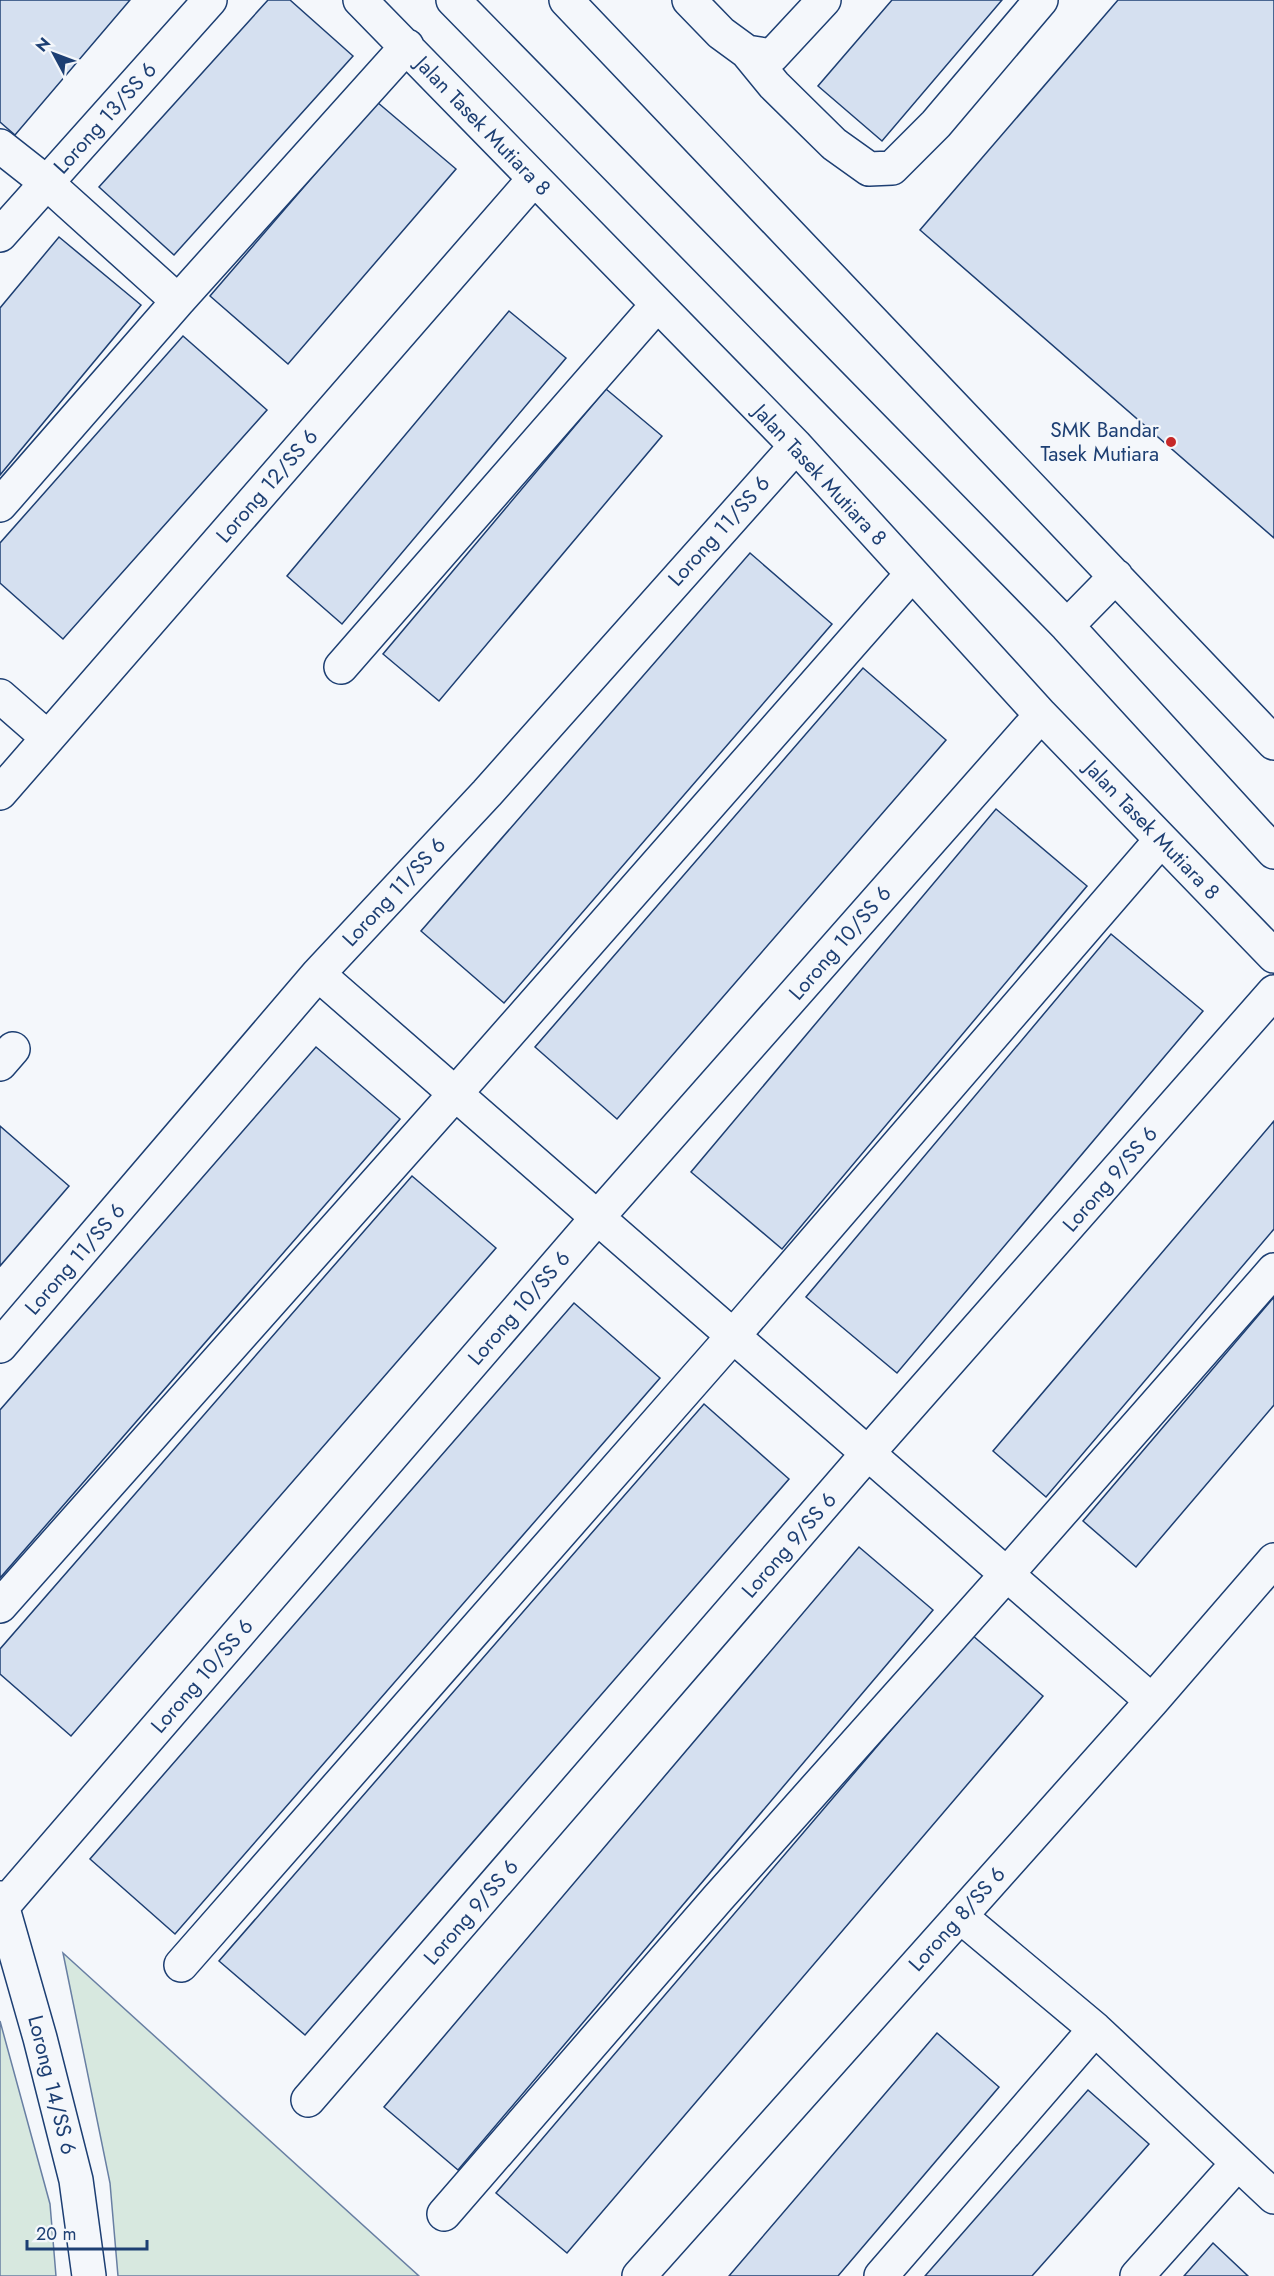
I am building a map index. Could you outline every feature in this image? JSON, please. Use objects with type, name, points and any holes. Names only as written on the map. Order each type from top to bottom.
[{"type":"street","name":"Lorong 13/SS 6","points":[[0,235],[210,0]]},
{"type":"street","name":"Jalan Tasek Mutiara 8","points":[[360,0],[796,446],[1041,715],[1274,956]]},
{"type":"street","points":[[453,0],[1067,626],[1274,852]]},
{"type":"street","points":[[566,0],[1274,743]]},
{"type":"street","points":[[689,0],[721,33],[747,52],[774,85],[834,144],[869,169],[892,168],[936,124],[1041,0]]},
{"type":"street","points":[[747,52],[772,56],[824,0]]},
{"type":"street","points":[[0,505],[178,301],[407,46]]},
{"type":"street","points":[[0,146],[47,183],[178,301]]},
{"type":"street","name":"Lorong 12/SS 6","points":[[0,793],[534,179]]},
{"type":"street","points":[[341,667],[657,305]]},
{"type":"street","name":"Lorong 11/SS 6","points":[[0,1346],[318,974],[487,793],[796,446]]},
{"type":"street","points":[[0,1606],[455,1094],[912,574]]},
{"type":"street","points":[[1067,626],[1116,576]]},
{"type":"street","points":[[0,696],[48,738]]},
{"type":"street","name":"Lorong 10/SS 6","points":[[2,1902],[597,1218],[1041,715]]},
{"type":"street","points":[[181,1965],[733,1336],[1161,840]]},
{"type":"street","points":[[318,974],[1152,1701]]},
{"type":"street","name":"Lorong 9/SS 6","points":[[308,2100],[868,1453],[1274,992]]},
{"type":"street","points":[[444,2214],[718,1898],[1274,1270]]},
{"type":"street","name":"Lorong 8/SS 6","points":[[639,2276],[1152,1701],[1274,1560]]},
{"type":"street","name":"Lorong 14/SS 6","points":[[2,1902],[76,2180],[89,2276]]},
{"type":"street","points":[[960,1916],[1095,2029],[1274,2197]]},
{"type":"street","points":[[881,2276],[1095,2029]]},
{"type":"street","points":[[1137,2276],[1237,2164]]},
{"type":"shaded area","points":[[63,1953],[419,2276],[118,2276],[110,2183]]},
{"type":"shaded area","points":[[0,2021],[50,2204],[56,2276],[0,2276]]},
{"type":"building","points":[[0,0],[130,0],[15,135],[0,122]]},
{"type":"building","points":[[268,0],[290,0],[353,56],[174,255],[99,187]]},
{"type":"building","points":[[892,0],[1002,0],[882,141],[818,86]]},
{"type":"building","name":"SMK Bandar Tasek Mutiara","points":[[1118,0],[1274,0],[1274,538],[920,230]]},
{"type":"building","points":[[377,102],[456,169],[288,364],[210,296]]},
{"type":"building","points":[[59,237],[141,305],[0,475],[0,308]]},
{"type":"building","points":[[509,311],[566,358],[342,624],[287,576]]},
{"type":"building","points":[[183,336],[267,410],[63,639],[0,583],[0,543]]},
{"type":"building","points":[[606,389],[662,436],[439,701],[383,654]]},
{"type":"building","points":[[750,553],[832,624],[504,1003],[421,931]]},
{"type":"building","points":[[863,668],[946,740],[617,1119],[535,1047]]},
{"type":"building","points":[[996,809],[1087,886],[782,1249],[691,1172]]},
{"type":"building","points":[[1111,934],[1203,1011],[897,1373],[806,1297]]},
{"type":"building","points":[[316,1047],[400,1119],[0,1578],[0,1410]]},
{"type":"building","points":[[1274,1121],[1274,1229],[1046,1497],[993,1451]]},
{"type":"building","points":[[0,1126],[69,1186],[0,1266]]},
{"type":"building","points":[[412,1176],[496,1248],[71,1736],[0,1674],[0,1649]]},
{"type":"building","points":[[1274,1297],[1274,1405],[1136,1567],[1083,1521]]},
{"type":"building","points":[[574,1303],[660,1378],[175,1934],[90,1859]]},
{"type":"building","points":[[704,1404],[789,1479],[305,2035],[219,1961]]},
{"type":"building","points":[[859,1547],[933,1610],[458,2170],[384,2107]]},
{"type":"building","points":[[972,1635],[1043,1696],[567,2253],[496,2193]]},
{"type":"building","points":[[937,2033],[999,2087],[838,2276],[729,2276]]},
{"type":"building","points":[[1088,2090],[1149,2144],[1032,2276],[925,2276]]},
{"type":"building","points":[[1213,2243],[1248,2276],[1184,2276]]},
{"type":"place","name":"SMK Bandar Tasek Mutiara","points":[[1171,442]]}]
